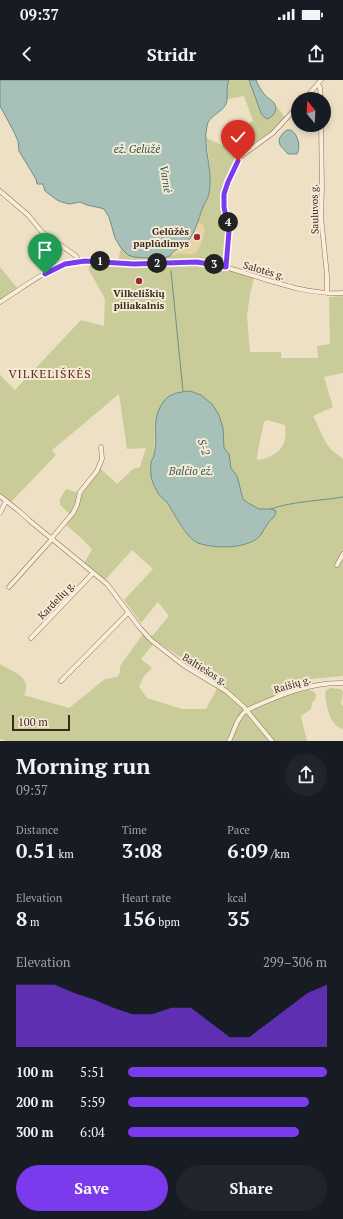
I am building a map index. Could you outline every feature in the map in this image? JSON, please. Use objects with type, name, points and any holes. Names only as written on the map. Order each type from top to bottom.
[{"type":"street","points":[[311,92],[321,80]]},
{"type":"street","points":[[318,84],[320,92]]},
{"type":"street","points":[[226,267],[229,231],[224,200],[228,182],[240,157],[273,133],[291,114]]},
{"type":"street","name":"Sauluvos g.","points":[[321,132],[321,217],[328,275],[327,293]]},
{"type":"street","points":[[0,191],[28,215],[42,232],[76,256],[79,261]]},
{"type":"street","name":"Salotės g.","points":[[0,302],[50,271],[65,264],[79,261],[134,264],[197,262],[226,267],[292,287],[315,292],[343,293]]},
{"type":"street","points":[[9,587],[73,513],[77,505],[80,492],[97,471],[102,459],[101,447]]},
{"type":"street","name":"Baltiešos g.","points":[[0,496],[107,584],[128,613],[151,640],[183,665],[226,692],[247,710],[272,741]]},
{"type":"street","points":[[0,513],[6,501]]},
{"type":"street","points":[[337,565],[343,554]]},
{"type":"street","name":"Kardelių g.","points":[[31,638],[93,573]]},
{"type":"street","points":[[61,681],[128,613]]},
{"type":"street","name":"Raišių g.","points":[[247,710],[288,692],[301,688],[332,683],[343,683]]},
{"type":"street","points":[[229,741],[237,721],[242,713],[247,710]]},
{"type":"green space","points":[[229,80],[249,80],[263,116],[276,111],[274,103],[285,117],[271,132],[240,153],[236,142],[236,131],[253,121],[244,96],[228,99],[226,89]]},
{"type":"green space","points":[[206,138],[235,151],[236,162],[222,194],[227,239],[225,269],[254,278],[247,316],[250,352],[281,352],[281,358],[318,358],[317,346],[330,344],[329,297],[343,296],[343,373],[324,377],[333,407],[313,416],[327,444],[343,459],[343,676],[300,680],[299,683],[304,689],[313,691],[316,695],[311,709],[301,716],[307,741],[7,741],[0,739],[0,664],[24,679],[26,689],[24,695],[69,708],[105,679],[117,677],[120,673],[120,666],[143,634],[146,638],[153,635],[169,616],[158,602],[141,623],[124,600],[153,569],[132,550],[105,580],[84,563],[92,549],[66,525],[72,516],[60,505],[60,499],[66,489],[82,494],[100,468],[117,484],[133,469],[140,467],[146,448],[127,449],[119,394],[52,450],[56,455],[11,502],[5,499],[0,492],[0,375],[15,390],[81,320],[104,326],[105,299],[89,270],[89,265],[97,263],[117,265],[121,248],[128,255],[163,258],[179,253],[183,254],[201,224],[198,223],[199,218],[209,194],[210,173]],"holes":[[[190,391],[201,395],[223,428],[224,448],[229,454],[231,468],[237,476],[243,499],[259,509],[271,509],[276,511],[260,536],[254,540],[230,547],[212,547],[198,543],[185,531],[167,502],[155,489],[151,476],[151,463],[154,455],[155,424],[175,393]],[[267,420],[285,425],[284,443],[275,454],[257,460],[264,422]],[[156,641],[220,683],[206,709],[182,709],[147,698],[139,687],[144,676],[152,668],[141,659]]]},
{"type":"green space","points":[[0,267],[18,289],[0,300]]},
{"type":"green space","points":[[331,688],[341,689],[343,692],[341,704],[343,706],[343,729],[338,727],[333,722],[325,698],[326,690]]},
{"type":"sand","name":"Gelūžės paplūdimys","points":[[198,223],[204,226],[204,232],[202,241],[197,251],[191,254],[179,253],[170,256],[187,242]]},
{"type":"water","name":"ež. Gelūžė","points":[[0,80],[229,80],[227,86],[226,104],[212,117],[207,126],[206,143],[210,176],[209,193],[194,230],[184,245],[173,252],[170,256],[163,258],[134,257],[128,255],[121,248],[115,238],[109,217],[104,209],[80,202],[69,204],[62,202],[45,191],[43,184],[37,184],[36,179],[19,151],[18,141],[0,106]]},
{"type":"water","points":[[249,80],[256,80],[264,94],[274,103],[276,111],[267,119],[261,113]]},
{"type":"water","points":[[287,130],[291,130],[291,132],[295,134],[299,144],[297,154],[288,154],[280,145],[279,139]]},
{"type":"water","name":"Balčio ež.","points":[[190,391],[201,395],[212,404],[219,415],[223,428],[224,448],[229,454],[231,468],[237,476],[243,499],[259,509],[271,509],[276,511],[276,514],[260,536],[248,543],[239,546],[221,547],[198,543],[185,531],[167,502],[159,494],[153,484],[151,476],[151,461],[154,456],[157,414],[166,398],[179,392]]},
{"type":"waterway","name":"S-2","points":[[171,271],[183,391]]},
{"type":"waterway","name":"S-2","points":[[271,509],[279,506],[343,497]]},
{"type":"place","name":"Gelūžės paplūdimys","points":[[197,237]]},
{"type":"place","name":"Vilkeliškių piliakalnis","points":[[139,281]]},
{"type":"district","name":"VILKELIŠKĖS","points":[[50,374]]},
{"type":"route","points":[[45,274],[65,264],[79,261],[134,264],[186,261],[208,263],[226,267],[229,231],[224,207],[224,194],[238,161]]},
{"type":"water label","name":"Varnė","points":[[166,179]]}]
